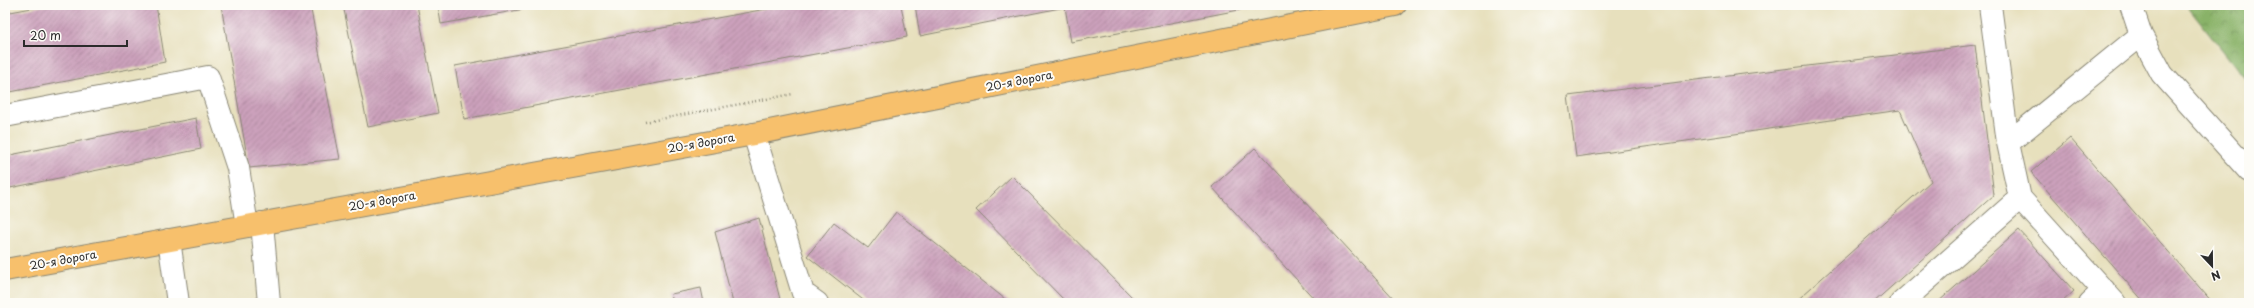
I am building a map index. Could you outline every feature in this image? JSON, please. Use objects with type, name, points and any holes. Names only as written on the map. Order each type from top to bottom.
[{"type":"main road","name":"20-я дорога","points":[[5,270],[754,134],[1394,5]]},
{"type":"lane","points":[[1990,5],[2008,143],[2020,198],[2103,299]]},
{"type":"lane","points":[[2131,5],[2141,35],[2162,74],[2249,171]]},
{"type":"lane","points":[[2008,143],[2141,35]]},
{"type":"lane","points":[[5,116],[208,77],[238,168],[254,224],[269,303]]},
{"type":"lane","points":[[754,134],[803,293],[817,303]]},
{"type":"lane","points":[[1901,303],[2020,198]]},
{"type":"lane","points":[[169,240],[178,303]]},
{"type":"green space","points":[[2187,5],[2249,5],[2249,84]]},
{"type":"building","points":[[48,5],[156,5],[165,62],[5,93],[5,13]]},
{"type":"building","points":[[221,5],[310,5],[340,159],[249,168]]},
{"type":"building","points":[[343,5],[417,5],[438,113],[368,127]]},
{"type":"building","points":[[438,5],[541,5],[541,6],[441,24]]},
{"type":"building","points":[[788,5],[901,5],[907,37],[464,119],[455,66]]},
{"type":"building","points":[[915,5],[1260,6],[1071,42],[1065,7],[920,36]]},
{"type":"building","points":[[1975,45],[1994,195],[1873,303],[1794,303],[1931,181],[1900,110],[1576,157],[1568,96]]},
{"type":"building","points":[[196,118],[201,149],[5,189],[5,156]]},
{"type":"building","points":[[2070,138],[2213,303],[2145,303],[2031,172]]},
{"type":"building","points":[[1255,148],[1398,303],[1318,303],[1212,187]]},
{"type":"building","points":[[1012,176],[1138,303],[1067,303],[976,210]]},
{"type":"building","points":[[896,212],[1010,303],[867,303],[807,256],[834,222],[868,248]]},
{"type":"building","points":[[759,218],[781,303],[733,303],[715,232]]},
{"type":"building","points":[[2019,230],[2074,291],[2061,303],[1937,303]]},
{"type":"building","points":[[701,288],[704,303],[673,303],[671,294]]}]
